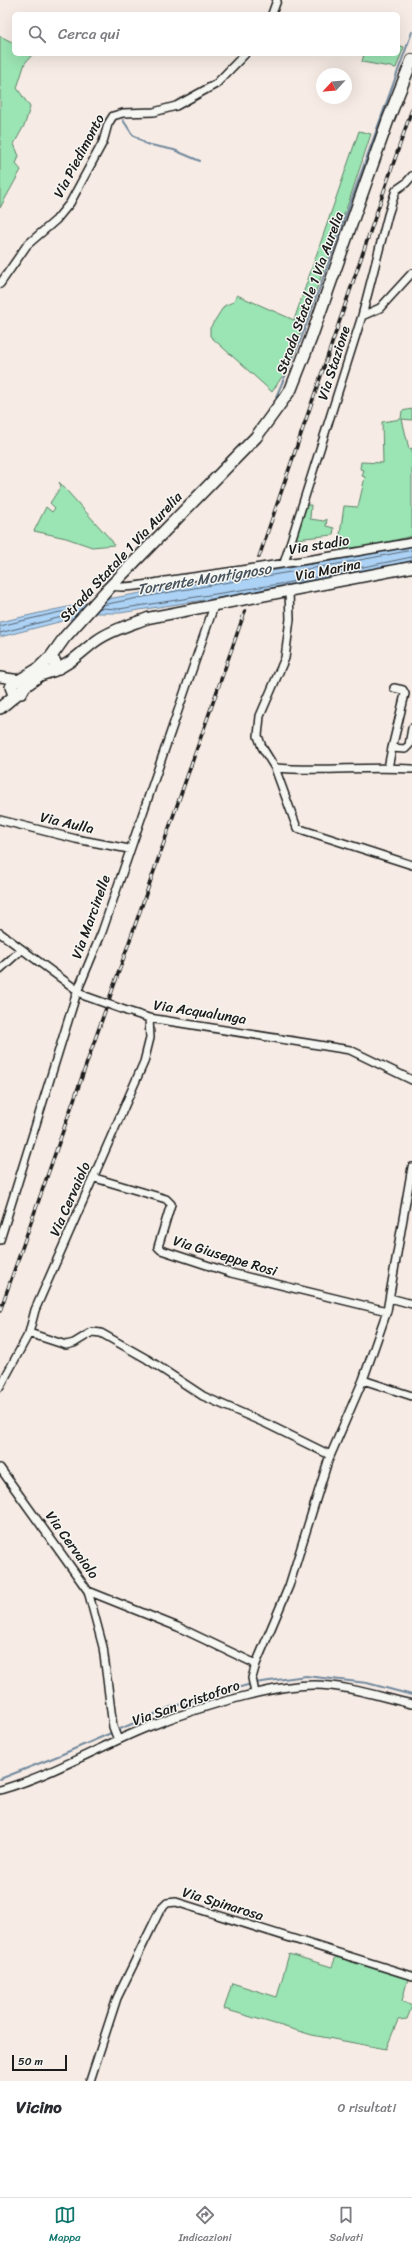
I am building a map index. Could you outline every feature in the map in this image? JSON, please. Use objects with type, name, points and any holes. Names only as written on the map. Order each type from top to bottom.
[{"type":"main road","name":"Strada Statale 1 Via Aurelia","points":[[54,664],[57,648],[110,588],[256,437],[291,389],[311,338],[388,120],[412,60]]},
{"type":"main road","name":"Via Marina","points":[[54,664],[71,662],[96,640],[112,631],[148,618],[289,592],[412,567]]},
{"type":"main road","points":[[3,705],[15,687],[21,693],[26,686],[54,664]]},
{"type":"street","points":[[273,12],[277,0]]},
{"type":"street","name":"Via Piedimonto","points":[[0,284],[27,245],[56,220],[70,203],[103,142],[108,124],[113,116],[123,113],[154,112],[176,106],[216,84],[243,56]]},
{"type":"street","name":"Via Stazione","points":[[284,563],[362,316],[378,252],[396,190],[406,183],[412,176]]},
{"type":"street","points":[[362,316],[380,308],[412,273]]},
{"type":"street","name":"Via stadio","points":[[110,588],[284,563],[412,542]]},
{"type":"street","points":[[289,592],[290,619],[285,658],[258,725],[258,736],[262,747],[275,768],[297,828],[412,865]]},
{"type":"street","name":"Via Marcinelle","points":[[0,1240],[77,992],[102,932],[129,849],[214,606]]},
{"type":"street","points":[[0,678],[15,687]]},
{"type":"street","points":[[388,768],[405,694],[403,690],[394,688]]},
{"type":"street","points":[[392,748],[405,749],[409,745],[412,728]]},
{"type":"street","points":[[275,768],[320,770],[388,768],[412,769]]},
{"type":"street","name":"Via Aulla","points":[[0,820],[76,839],[129,849]]},
{"type":"street","name":"Via Acqualunga","points":[[0,934],[77,992],[127,1011],[149,1018],[350,1050],[412,1080]]},
{"type":"street","points":[[0,969],[22,950]]},
{"type":"street","name":"Via Cervaiolo","points":[[0,1387],[29,1333],[35,1310],[95,1178],[144,1062],[150,1038],[149,1018]]},
{"type":"street","points":[[255,1691],[252,1678],[256,1664],[289,1586],[330,1455],[363,1380],[387,1311],[412,1167]]},
{"type":"street","name":"Via Giuseppe Rosi","points":[[95,1178],[166,1199],[171,1204],[158,1247],[161,1250],[232,1273],[387,1311]]},
{"type":"street","points":[[390,1298],[412,1304]]},
{"type":"street","points":[[29,1333],[66,1345],[92,1332],[101,1333],[147,1359],[203,1396],[267,1424],[330,1455]]},
{"type":"street","points":[[363,1380],[412,1396]]},
{"type":"street","name":"Via Cervaiolo","points":[[0,1468],[88,1591],[107,1668],[113,1728],[118,1739]]},
{"type":"street","points":[[88,1591],[178,1627],[256,1664]]},
{"type":"street","name":"Via San Cristoforo","points":[[0,1790],[51,1772],[118,1739],[148,1727],[221,1701],[255,1691],[290,1686],[315,1685],[342,1688],[412,1704]]},
{"type":"street","name":"Via Spinarosa","points":[[90,2081],[117,1998],[160,1910],[167,1903],[176,1902],[412,1976]]},
{"type":"green space","points":[[0,36],[12,42],[12,56],[31,56],[25,63],[17,88],[30,107],[25,124],[14,144],[19,156],[16,164],[21,170],[0,208]]},
{"type":"green space","points":[[400,46],[404,47],[396,68],[362,62],[364,56],[400,56]]},
{"type":"green space","points":[[359,131],[371,134],[349,201],[287,369],[272,392],[210,336],[210,328],[224,306],[233,302],[237,295],[294,320]]},
{"type":"green space","points":[[412,409],[412,420],[402,419],[409,449],[412,448],[412,536],[356,550],[342,550],[339,547],[339,542],[344,506],[358,507],[365,477],[362,476],[364,470],[360,469],[361,462],[383,463],[382,422],[401,419],[402,411]]},
{"type":"green space","points":[[59,482],[114,545],[92,547],[66,538],[34,531],[46,507],[52,512],[55,508],[50,503],[61,486]]},
{"type":"green space","points":[[306,505],[311,505],[310,519],[324,521],[327,519],[326,526],[334,528],[333,535],[295,539]]},
{"type":"green space","points":[[289,1954],[332,1967],[336,1956],[408,1978],[402,2001],[412,2006],[407,2019],[398,2020],[386,2049],[312,2035],[224,2009],[232,1983],[277,1997]]},
{"type":"water","points":[[412,546],[412,561],[287,587],[120,613],[94,613],[0,637],[0,622],[51,610]]},
{"type":"waterway","points":[[276,397],[301,339],[412,32]]},
{"type":"waterway","points":[[123,120],[132,134],[146,144],[174,150],[200,161]]},
{"type":"waterway","points":[[255,1683],[306,1676],[367,1683],[412,1695]]},
{"type":"waterway","points":[[0,1779],[58,1756],[171,1707],[251,1684]]},
{"type":"railway","points":[[259,557],[412,109]]},
{"type":"railway","points":[[0,1311],[245,611]]},
{"type":"water label","name":"Torrente Montignoso","points":[[204,579]]}]
